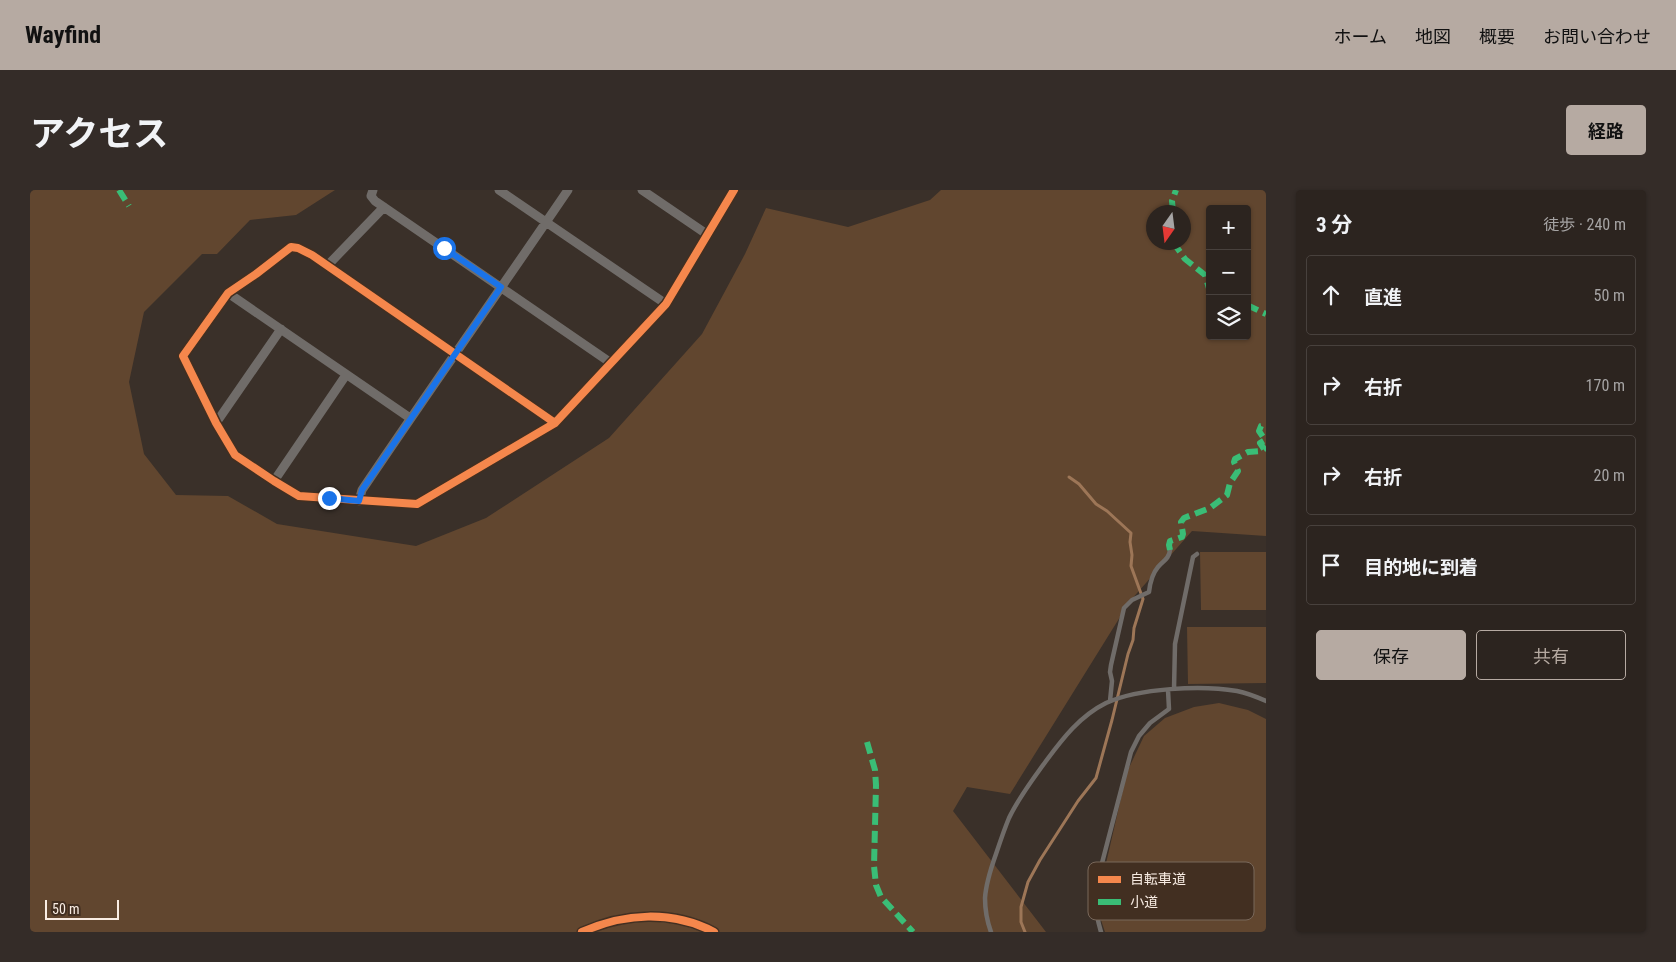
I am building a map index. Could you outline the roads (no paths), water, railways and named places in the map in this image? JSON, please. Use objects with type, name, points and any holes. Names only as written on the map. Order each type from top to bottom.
[{"type":"street","points":[[373,190],[371,196],[375,201],[611,363]]},
{"type":"street","points":[[499,190],[666,304]]},
{"type":"street","points":[[359,501],[362,490],[410,418],[568,190]]},
{"type":"street","points":[[642,190],[708,235]]},
{"type":"street","points":[[554,423],[328,266],[304,250],[291,247],[228,293],[183,356],[216,423],[235,455],[274,481],[299,496],[417,504],[554,423],[666,304],[733,190]]},
{"type":"street","points":[[328,266],[384,207]]},
{"type":"street","points":[[228,293],[410,418]]},
{"type":"street","points":[[216,423],[280,329]]},
{"type":"street","points":[[274,481],[346,375]]},
{"type":"street","points":[[582,932],[613,920],[645,916],[681,920],[714,932]]},
{"type":"lane","points":[[1110,701],[1111,665],[1124,608],[1132,600],[1149,592],[1152,578],[1157,568],[1170,555],[1170,550]]},
{"type":"lane","points":[[1102,862],[1126,763],[1139,736],[1150,723],[1169,709],[1175,644],[1193,557],[1197,554]]},
{"type":"lane","points":[[991,932],[987,919],[985,899],[990,869],[1010,816],[1025,790],[1064,737],[1084,717],[1110,701],[1158,690],[1236,691],[1266,701]]},
{"type":"waterway","points":[[1025,932],[1021,922],[1021,907],[1028,882],[1078,801],[1096,778],[1143,599],[1131,566],[1131,533],[1107,511],[1096,504],[1079,484],[1069,477]]}]
